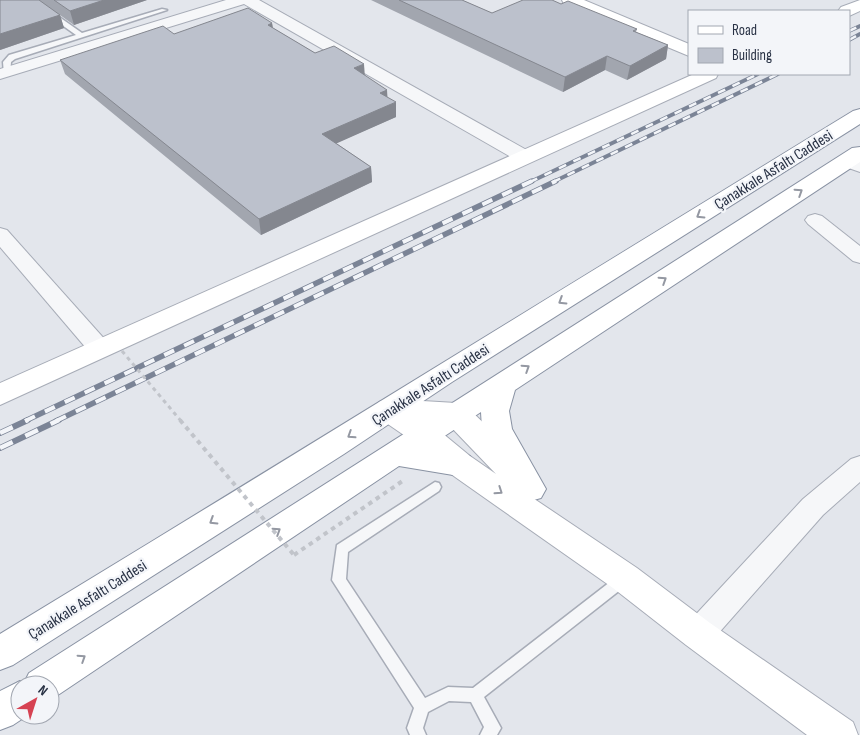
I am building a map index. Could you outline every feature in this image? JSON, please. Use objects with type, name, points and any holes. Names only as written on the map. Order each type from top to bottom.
[{"type":"main road","points":[[570,0],[688,52]]},
{"type":"main road","points":[[0,395],[111,350],[525,157],[707,75]]},
{"type":"main road","name":"Çanakkale Asfaltı Caddesi","points":[[0,653],[860,115]]},
{"type":"main road","points":[[438,461],[456,414],[856,160]]},
{"type":"main road","points":[[502,384],[495,411],[497,430],[530,489]]},
{"type":"main road","points":[[389,410],[456,414],[530,489],[625,578]]},
{"type":"main road","points":[[389,410],[438,461],[625,578],[698,634],[839,735]]},
{"type":"main road","points":[[57,675],[395,454],[438,461]]},
{"type":"street","points":[[4,73],[241,0]]},
{"type":"street","points":[[248,0],[525,157]]},
{"type":"street","points":[[814,220],[860,256]]},
{"type":"street","points":[[0,234],[111,350]]},
{"type":"street","points":[[698,634],[813,507],[860,466]]},
{"type":"lane","points":[[30,0],[82,36]]},
{"type":"lane","points":[[4,73],[7,62],[12,58],[164,10]]},
{"type":"lane","points":[[422,707],[339,580],[342,548],[438,461]]},
{"type":"lane","points":[[418,735],[415,728],[422,707],[448,694],[475,695],[625,578]]},
{"type":"lane","points":[[475,695],[493,728],[488,735]]},
{"type":"path","points":[[111,350],[294,555],[438,461]]},
{"type":"building","points":[[0,0],[39,0],[60,15],[0,34]]},
{"type":"building","points":[[54,0],[104,0],[70,11]]},
{"type":"building","points":[[399,0],[462,0],[492,13],[523,0],[552,0],[561,4],[568,1],[637,29],[633,31],[668,45],[630,66],[607,56],[565,77]]},
{"type":"building","points":[[248,8],[272,23],[268,25],[315,53],[334,46],[364,64],[354,68],[387,90],[380,93],[396,102],[322,134],[371,167],[259,219],[60,60],[163,26],[174,34]]},
{"type":"railway","points":[[850,31],[860,26]]},
{"type":"railway","points":[[850,39],[860,34]]},
{"type":"railway","points":[[530,182],[756,75]]},
{"type":"railway","points":[[553,182],[776,75]]},
{"type":"railway","points":[[25,421],[532,181]]},
{"type":"railway","points":[[56,421],[556,181]]},
{"type":"railway","points":[[0,433],[28,420]]},
{"type":"railway","points":[[0,448],[59,420]]}]
